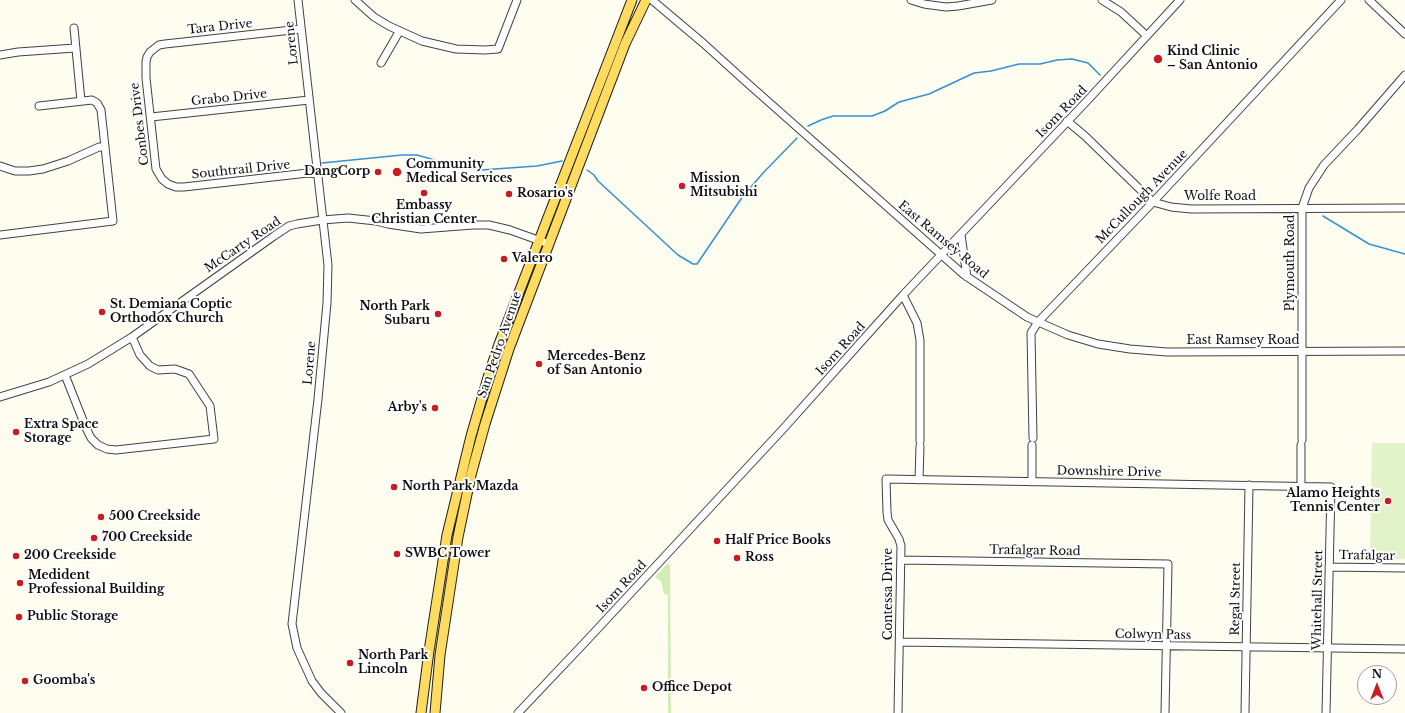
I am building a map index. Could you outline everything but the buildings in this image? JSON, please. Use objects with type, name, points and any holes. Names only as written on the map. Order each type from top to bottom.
[{"type":"main road","name":"San Pedro Avenue","points":[[421,713],[442,561],[465,459],[489,374],[499,344],[632,0]]},
{"type":"main road","name":"San Pedro Avenue","points":[[435,713],[440,655],[454,563],[471,475],[485,424],[509,349],[625,44],[646,0]]},
{"type":"main road","points":[[590,108],[600,112]]},
{"type":"main road","points":[[446,544],[457,546]]},
{"type":"main road","points":[[442,561],[454,563]]},
{"type":"street","name":"Lorene","points":[[298,0],[328,265],[327,303],[318,399],[292,624],[297,648],[312,681],[321,693],[341,713]]},
{"type":"street","points":[[355,0],[374,17],[388,26],[422,41],[456,49],[485,50],[498,49],[517,0]]},
{"type":"street","name":"East Ramsey Road","points":[[652,0],[704,43],[745,82],[967,277],[1016,310],[1038,322],[1068,335],[1098,344],[1130,349],[1167,352],[1405,351]]},
{"type":"street","points":[[911,0],[933,6],[946,7],[992,0]]},
{"type":"street","points":[[1102,0],[1121,12],[1147,36]]},
{"type":"street","name":"Isom Road","points":[[518,713],[599,628],[783,429],[904,295],[1180,0]]},
{"type":"street","name":"McCullough Avenue","points":[[1032,482],[1031,333],[1038,322],[1153,202],[1341,0]]},
{"type":"street","points":[[1369,0],[1405,34]]},
{"type":"street","points":[[74,28],[80,101]]},
{"type":"street","name":"Tara Drive","points":[[147,57],[155,48],[165,44],[301,29]]},
{"type":"street","points":[[381,63],[399,32]]},
{"type":"street","points":[[0,55],[18,52],[75,48]]},
{"type":"street","name":"Conbes Drive","points":[[147,57],[146,78],[156,169],[162,179],[168,184]]},
{"type":"street","name":"Plymouth Road","points":[[1301,486],[1302,208],[1309,188],[1324,165],[1405,76]]},
{"type":"street","points":[[0,235],[113,221],[101,110],[97,103],[92,100],[39,106]]},
{"type":"street","name":"Grabo Drive","points":[[151,118],[309,100]]},
{"type":"street","name":"Wolfe Road","points":[[1067,121],[1085,136],[1153,202],[1171,207],[1188,209],[1405,208]]},
{"type":"street","points":[[0,166],[15,171],[42,169],[68,161],[99,147],[105,147]]},
{"type":"street","name":"Southtrail Drive","points":[[168,184],[176,187],[184,187],[308,173],[317,174]]},
{"type":"street","name":"McCarty Road","points":[[0,397],[49,382],[88,364],[132,337],[288,226],[322,220],[348,218],[363,219],[421,229],[490,225],[510,230],[549,244]]},
{"type":"street","points":[[961,235],[967,277]]},
{"type":"street","points":[[904,295],[917,323],[920,338],[919,480]]},
{"type":"street","points":[[65,375],[91,438],[98,445],[107,449],[116,450],[214,439],[210,406],[189,374],[175,369],[158,370],[150,366],[140,355],[132,337]]},
{"type":"street","name":"Downshire Drive","points":[[886,479],[1249,486],[1331,486]]},
{"type":"street","name":"Contessa Drive","points":[[886,479],[888,520],[899,539],[901,546],[898,713]]},
{"type":"street","name":"Regal Street","points":[[1245,713],[1249,486]]},
{"type":"street","name":"Whitehall Street","points":[[1326,713],[1331,486]]},
{"type":"street","name":"Trafalgar Road","points":[[901,560],[1168,564],[1166,646]]},
{"type":"street","name":"Trafalgar","points":[[1329,567],[1405,568]]},
{"type":"street","name":"Colwyn Pass","points":[[900,642],[1246,648],[1405,649]]},
{"type":"street","points":[[1165,713],[1166,646]]},
{"type":"green space","name":"Alamo Heights Tennis Center","points":[[1372,443],[1405,443],[1405,559],[1370,559]]},
{"type":"green space","points":[[668,563],[670,566],[671,713],[668,713],[668,595],[664,594],[661,581],[655,577]]},
{"type":"waterway","points":[[808,126],[833,116],[872,116],[885,111],[899,102],[929,94],[974,73],[991,71],[1019,64],[1040,64],[1057,60],[1072,59],[1088,63],[1100,75]]},
{"type":"waterway","points":[[587,170],[678,255],[693,264],[697,264],[743,196],[797,138]]},
{"type":"waterway","points":[[322,163],[402,155],[417,155],[463,168],[481,170],[537,166],[562,161]]},
{"type":"waterway","points":[[1323,216],[1369,244],[1405,254]]},
{"type":"place","name":"Kind Clinic – San Antonio","points":[[1158,59]]},
{"type":"place","name":"DangCorp","points":[[378,172]]},
{"type":"place","name":"Community Medical Services","points":[[397,172]]},
{"type":"place","name":"Mission Mitsubishi","points":[[682,186]]},
{"type":"place","name":"Embassy Christian Center","points":[[424,193]]},
{"type":"place","name":"Rosario's","points":[[509,194]]},
{"type":"place","name":"Valero","points":[[504,259]]},
{"type":"place","name":"St. Demiana Coptic Orthodox Church","points":[[102,312]]},
{"type":"place","name":"North Park Subaru","points":[[438,314]]},
{"type":"place","name":"Mercedes-Benz of San Antonio","points":[[539,364]]},
{"type":"place","name":"Arby's","points":[[435,408]]},
{"type":"place","name":"Extra Space Storage","points":[[16,432]]},
{"type":"place","name":"North Park Mazda","points":[[394,487]]},
{"type":"place","name":"Alamo Heights Tennis Center","points":[[1388,501]]},
{"type":"place","name":"500 Creekside","points":[[101,517]]},
{"type":"place","name":"700 Creekside","points":[[94,538]]},
{"type":"place","name":"Half Price Books","points":[[717,541]]},
{"type":"place","name":"SWBC Tower","points":[[397,554]]},
{"type":"place","name":"200 Creekside","points":[[16,556]]},
{"type":"place","name":"Ross","points":[[737,558]]},
{"type":"place","name":"Medident Professional Building","points":[[20,583]]},
{"type":"place","name":"Public Storage","points":[[19,617]]},
{"type":"place","name":"North Park Lincoln","points":[[350,663]]},
{"type":"place","name":"Goomba's","points":[[25,681]]},
{"type":"place","name":"Office Depot","points":[[644,688]]}]
